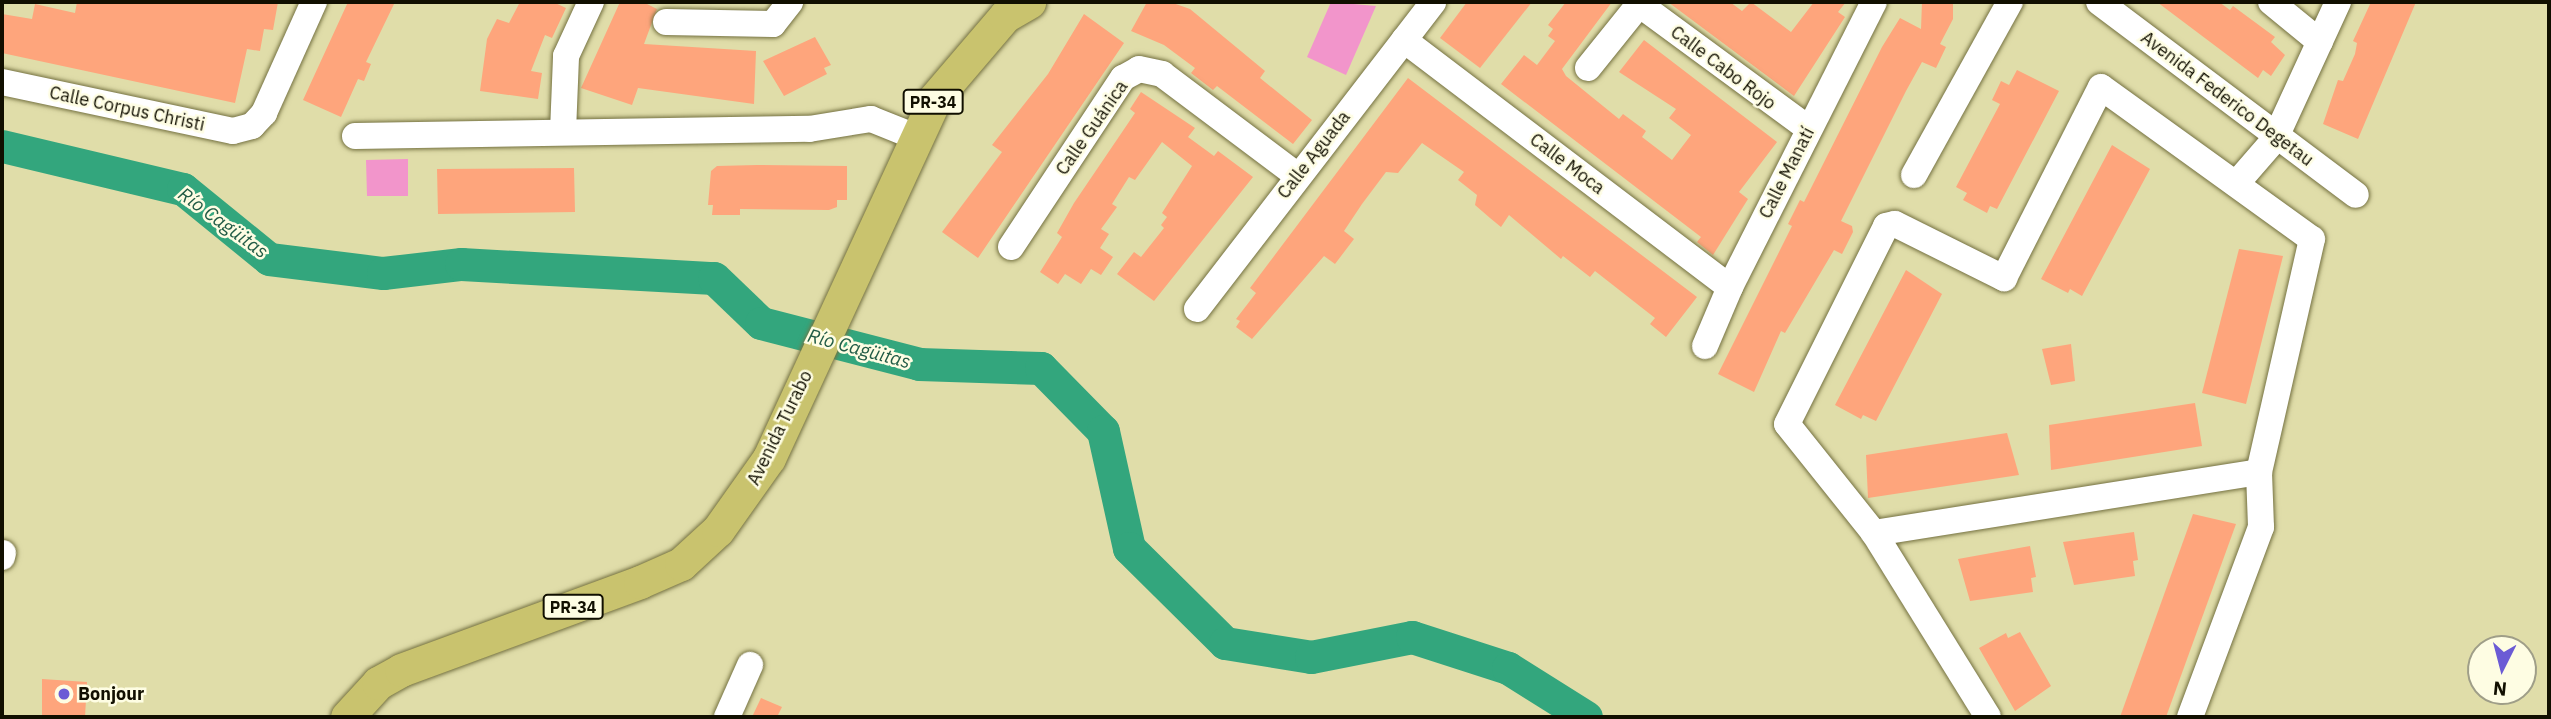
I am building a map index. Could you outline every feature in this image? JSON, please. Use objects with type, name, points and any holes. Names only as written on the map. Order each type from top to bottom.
[{"type":"main road","name":"Avenida Turabo","points":[[347,717],[378,683],[401,670],[681,564],[735,511],[769,458],[935,98],[961,62],[1004,16],[1028,2]]},
{"type":"main road","points":[[380,717],[401,670]]},
{"type":"street","name":"Calle Corpus Christi","points":[[2,82],[233,131],[252,126],[264,113],[314,2]]},
{"type":"street","points":[[563,132],[566,55],[591,2]]},
{"type":"street","points":[[666,22],[772,24],[790,2]]},
{"type":"street","name":"Calle Aguada","points":[[1197,309],[1433,2]]},
{"type":"street","name":"Calle Manatí","points":[[1705,346],[1730,287],[1874,2]]},
{"type":"street","points":[[1914,176],[2010,2]]},
{"type":"street","name":"Avenida Federico Degetau","points":[[2099,2],[2275,139],[2356,195]]},
{"type":"street","points":[[2271,2],[2320,41]]},
{"type":"street","points":[[2236,184],[2275,139],[2338,2]]},
{"type":"street","name":"Calle Cabo Rojo","points":[[1588,68],[1640,3],[1809,129]]},
{"type":"street","name":"Calle Moca","points":[[1404,40],[1730,287]]},
{"type":"street","name":"Calle Guánica","points":[[1011,247],[1124,78],[1139,69],[1162,74],[1298,176]]},
{"type":"street","points":[[1988,717],[1874,533],[1787,424],[1886,226],[1895,224],[2004,278],[2101,88],[2312,239],[2313,246],[2259,472],[2261,527],[2190,717]]},
{"type":"street","points":[[355,136],[808,129],[871,119],[916,136]]},
{"type":"street","points":[[1874,533],[2259,472]]},
{"type":"street","points":[[727,717],[750,665]]},
{"type":"shaded area","points":[[1331,2],[1376,6],[1346,75],[1307,57]]},
{"type":"shaded area","points":[[408,159],[408,196],[367,196],[366,160]]},
{"type":"building","points":[[77,2],[278,2],[273,30],[264,29],[260,51],[247,49],[235,103],[2,53],[2,14],[32,19],[35,4],[75,13]]},
{"type":"building","points":[[348,2],[395,2],[366,62],[371,64],[364,81],[358,79],[341,117],[303,100]]},
{"type":"building","points":[[520,2],[553,2],[566,8],[552,38],[545,35],[531,71],[542,73],[538,99],[480,91],[487,39],[497,19],[509,23]]},
{"type":"building","points":[[620,2],[643,2],[657,9],[644,44],[756,51],[754,104],[638,88],[632,105],[581,88]]},
{"type":"building","points":[[1147,2],[1170,2],[1190,9],[1265,71],[1260,78],[1312,120],[1293,144],[1217,86],[1213,90],[1191,73],[1195,68],[1164,45],[1131,31]]},
{"type":"building","points":[[1467,2],[1532,2],[1480,68],[1440,38]]},
{"type":"building","points":[[1566,2],[1612,2],[1562,69],[1566,76],[1619,119],[1623,114],[1646,131],[1642,137],[1672,160],[1691,135],[1669,118],[1676,109],[1619,72],[1644,40],[1777,142],[1739,192],[1748,199],[1713,255],[1697,242],[1701,237],[1501,84],[1524,55],[1537,65],[1555,41],[1548,36],[1553,29],[1548,25]]},
{"type":"building","points":[[1668,2],[1730,2],[1742,11],[1751,2],[1791,32],[1814,2],[1846,2],[1838,12],[1845,17],[1794,96]]},
{"type":"building","points":[[1922,2],[1953,2],[1953,19],[1940,44],[1946,47],[1936,68],[1922,62],[1841,221],[1852,226],[1853,232],[1842,254],[1834,250],[1785,333],[1781,331],[1754,392],[1718,374],[1792,226],[1788,224],[1800,200],[1804,202],[1882,47],[1900,18],[1921,29]]},
{"type":"building","points":[[2157,2],[2219,2],[2230,10],[2233,6],[2275,37],[2271,42],[2285,55],[2271,76],[2263,70],[2258,78]]},
{"type":"building","points":[[2371,2],[2416,2],[2358,139],[2323,124],[2338,80],[2343,81],[2355,54],[2357,43],[2353,41]]},
{"type":"building","points":[[1084,14],[1124,43],[978,258],[942,232],[1002,152],[992,145],[1048,74]]},
{"type":"building","points":[[815,37],[831,65],[824,68],[827,74],[784,96],[763,61]]},
{"type":"building","points":[[2017,70],[2059,91],[1997,209],[1990,206],[1987,213],[1963,200],[1967,193],[1956,187],[2000,104],[1992,100],[2001,81],[2009,85]]},
{"type":"building","points":[[1408,78],[1697,297],[1666,337],[1650,324],[1655,318],[1595,271],[1590,277],[1563,256],[1561,259],[1509,215],[1501,227],[1475,205],[1477,195],[1458,180],[1464,172],[1422,143],[1398,173],[1386,172],[1362,204],[1344,231],[1354,239],[1335,264],[1324,256],[1252,339],[1236,327],[1240,321],[1236,319],[1256,293],[1250,288]]},
{"type":"building","points":[[1141,92],[1195,128],[1188,137],[1214,156],[1218,151],[1253,177],[1154,301],[1117,274],[1134,252],[1141,257],[1164,228],[1161,225],[1167,217],[1162,213],[1192,166],[1162,142],[1135,180],[1129,177],[1112,204],[1117,207],[1101,229],[1109,234],[1100,248],[1113,257],[1101,275],[1091,269],[1081,284],[1065,274],[1058,284],[1040,272],[1062,237],[1057,233],[1074,203],[1135,113],[1130,109]]},
{"type":"building","points":[[2112,145],[2150,169],[2082,296],[2070,289],[2068,293],[2041,279]]},
{"type":"building","points":[[717,166],[847,166],[847,200],[837,200],[837,207],[829,210],[740,209],[740,215],[712,215],[713,205],[708,205],[711,171]]},
{"type":"building","points":[[574,168],[575,212],[438,214],[437,169]]},
{"type":"building","points":[[2239,249],[2283,256],[2246,404],[2202,393]]},
{"type":"building","points":[[1906,270],[1942,294],[1876,421],[1863,415],[1861,419],[1835,405]]},
{"type":"building","points":[[2071,344],[2075,381],[2051,385],[2042,349]]},
{"type":"building","points":[[2195,403],[2202,446],[2051,470],[2049,425]]},
{"type":"building","points":[[2007,433],[2019,475],[1868,498],[1866,455]]},
{"type":"building","points":[[2193,514],[2236,524],[2166,717],[2120,717]]},
{"type":"building","points":[[2134,532],[2138,560],[2133,561],[2135,576],[2074,585],[2063,542]]},
{"type":"building","points":[[2030,546],[2036,577],[2031,578],[2033,592],[1970,601],[1958,559]]},
{"type":"building","points":[[2020,632],[2051,686],[2015,711],[1979,648],[2006,633],[2008,638]]},
{"type":"building","name":"Bonjour","points":[[42,679],[87,682],[85,717],[42,717]]},
{"type":"building","points":[[761,698],[782,707],[777,717],[752,717]]},
{"type":"waterway","name":"Río Cagüitas","points":[[2,146],[183,189],[269,259],[383,273],[461,264],[714,278],[761,323],[919,364],[1041,368],[1103,431],[1129,548],[1225,643],[1311,657],[1412,637],[1508,668],[1586,717]]},
{"type":"place","name":"Bonjour","points":[[64,694]]}]
